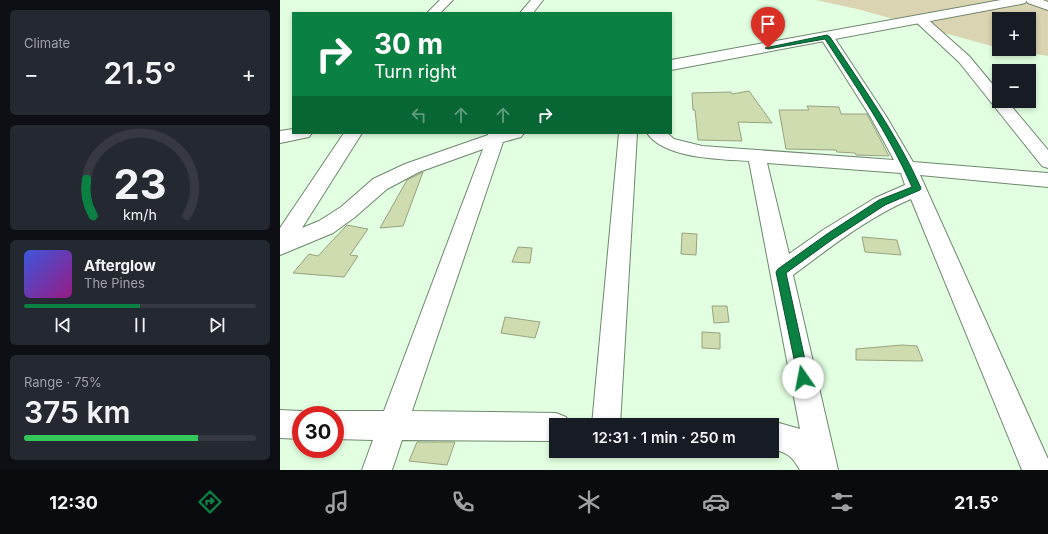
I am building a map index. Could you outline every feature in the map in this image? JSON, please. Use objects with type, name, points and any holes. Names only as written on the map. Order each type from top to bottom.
[{"type":"main road","points":[[672,65],[1021,0]]},
{"type":"main road","points":[[280,137],[296,134]]},
{"type":"street","points":[[434,12],[447,0]]},
{"type":"street","points":[[527,12],[537,0]]},
{"type":"street","points":[[1032,0],[1048,6]]},
{"type":"street","points":[[920,19],[964,59],[1048,162]]},
{"type":"street","points":[[827,37],[878,116],[908,168],[1037,470]]},
{"type":"street","points":[[280,245],[352,134]]},
{"type":"street","points":[[607,418],[628,134]]},
{"type":"street","points":[[657,134],[668,143],[702,152],[834,161],[1048,180]]},
{"type":"street","points":[[280,245],[326,227],[348,212],[380,184],[412,168],[503,135]]},
{"type":"street","points":[[377,470],[503,135]]},
{"type":"street","points":[[757,156],[823,470]]},
{"type":"street","points":[[781,272],[830,236],[882,203],[917,188]]},
{"type":"street","points":[[280,424],[292,424]]},
{"type":"street","points":[[344,425],[549,427]]},
{"type":"street","points":[[779,436],[786,437],[801,445],[817,470]]},
{"type":"shaded area","points":[[816,0],[1048,0],[1048,56],[1036,54],[1036,12],[992,12],[992,46],[857,9]]},
{"type":"building","points":[[749,91],[772,123],[738,122],[742,141],[698,140],[692,93],[731,92],[732,94]]},
{"type":"building","points":[[807,106],[839,107],[841,114],[867,114],[889,156],[856,155],[855,153],[837,152],[836,150],[786,149],[779,110],[809,110]]},
{"type":"building","points":[[423,172],[403,226],[380,228],[407,180]]},
{"type":"building","points":[[347,225],[368,229],[350,255],[358,256],[344,277],[293,273],[309,254],[318,256]]},
{"type":"building","points":[[682,233],[697,234],[696,255],[681,254]]},
{"type":"building","points":[[862,237],[897,240],[901,255],[865,252]]},
{"type":"building","points":[[518,247],[532,248],[530,263],[512,262]]},
{"type":"building","points":[[712,306],[727,306],[729,322],[714,323]]},
{"type":"building","points":[[505,317],[540,322],[535,338],[501,333]]},
{"type":"building","points":[[702,332],[720,333],[720,349],[702,348]]},
{"type":"building","points":[[902,345],[917,346],[923,361],[856,360],[856,349]]},
{"type":"building","points":[[417,442],[455,442],[447,465],[409,461]]},
{"type":"route","points":[[768,48],[827,37],[878,116],[908,168],[917,188],[882,203],[830,236],[781,272],[803,378]]}]
